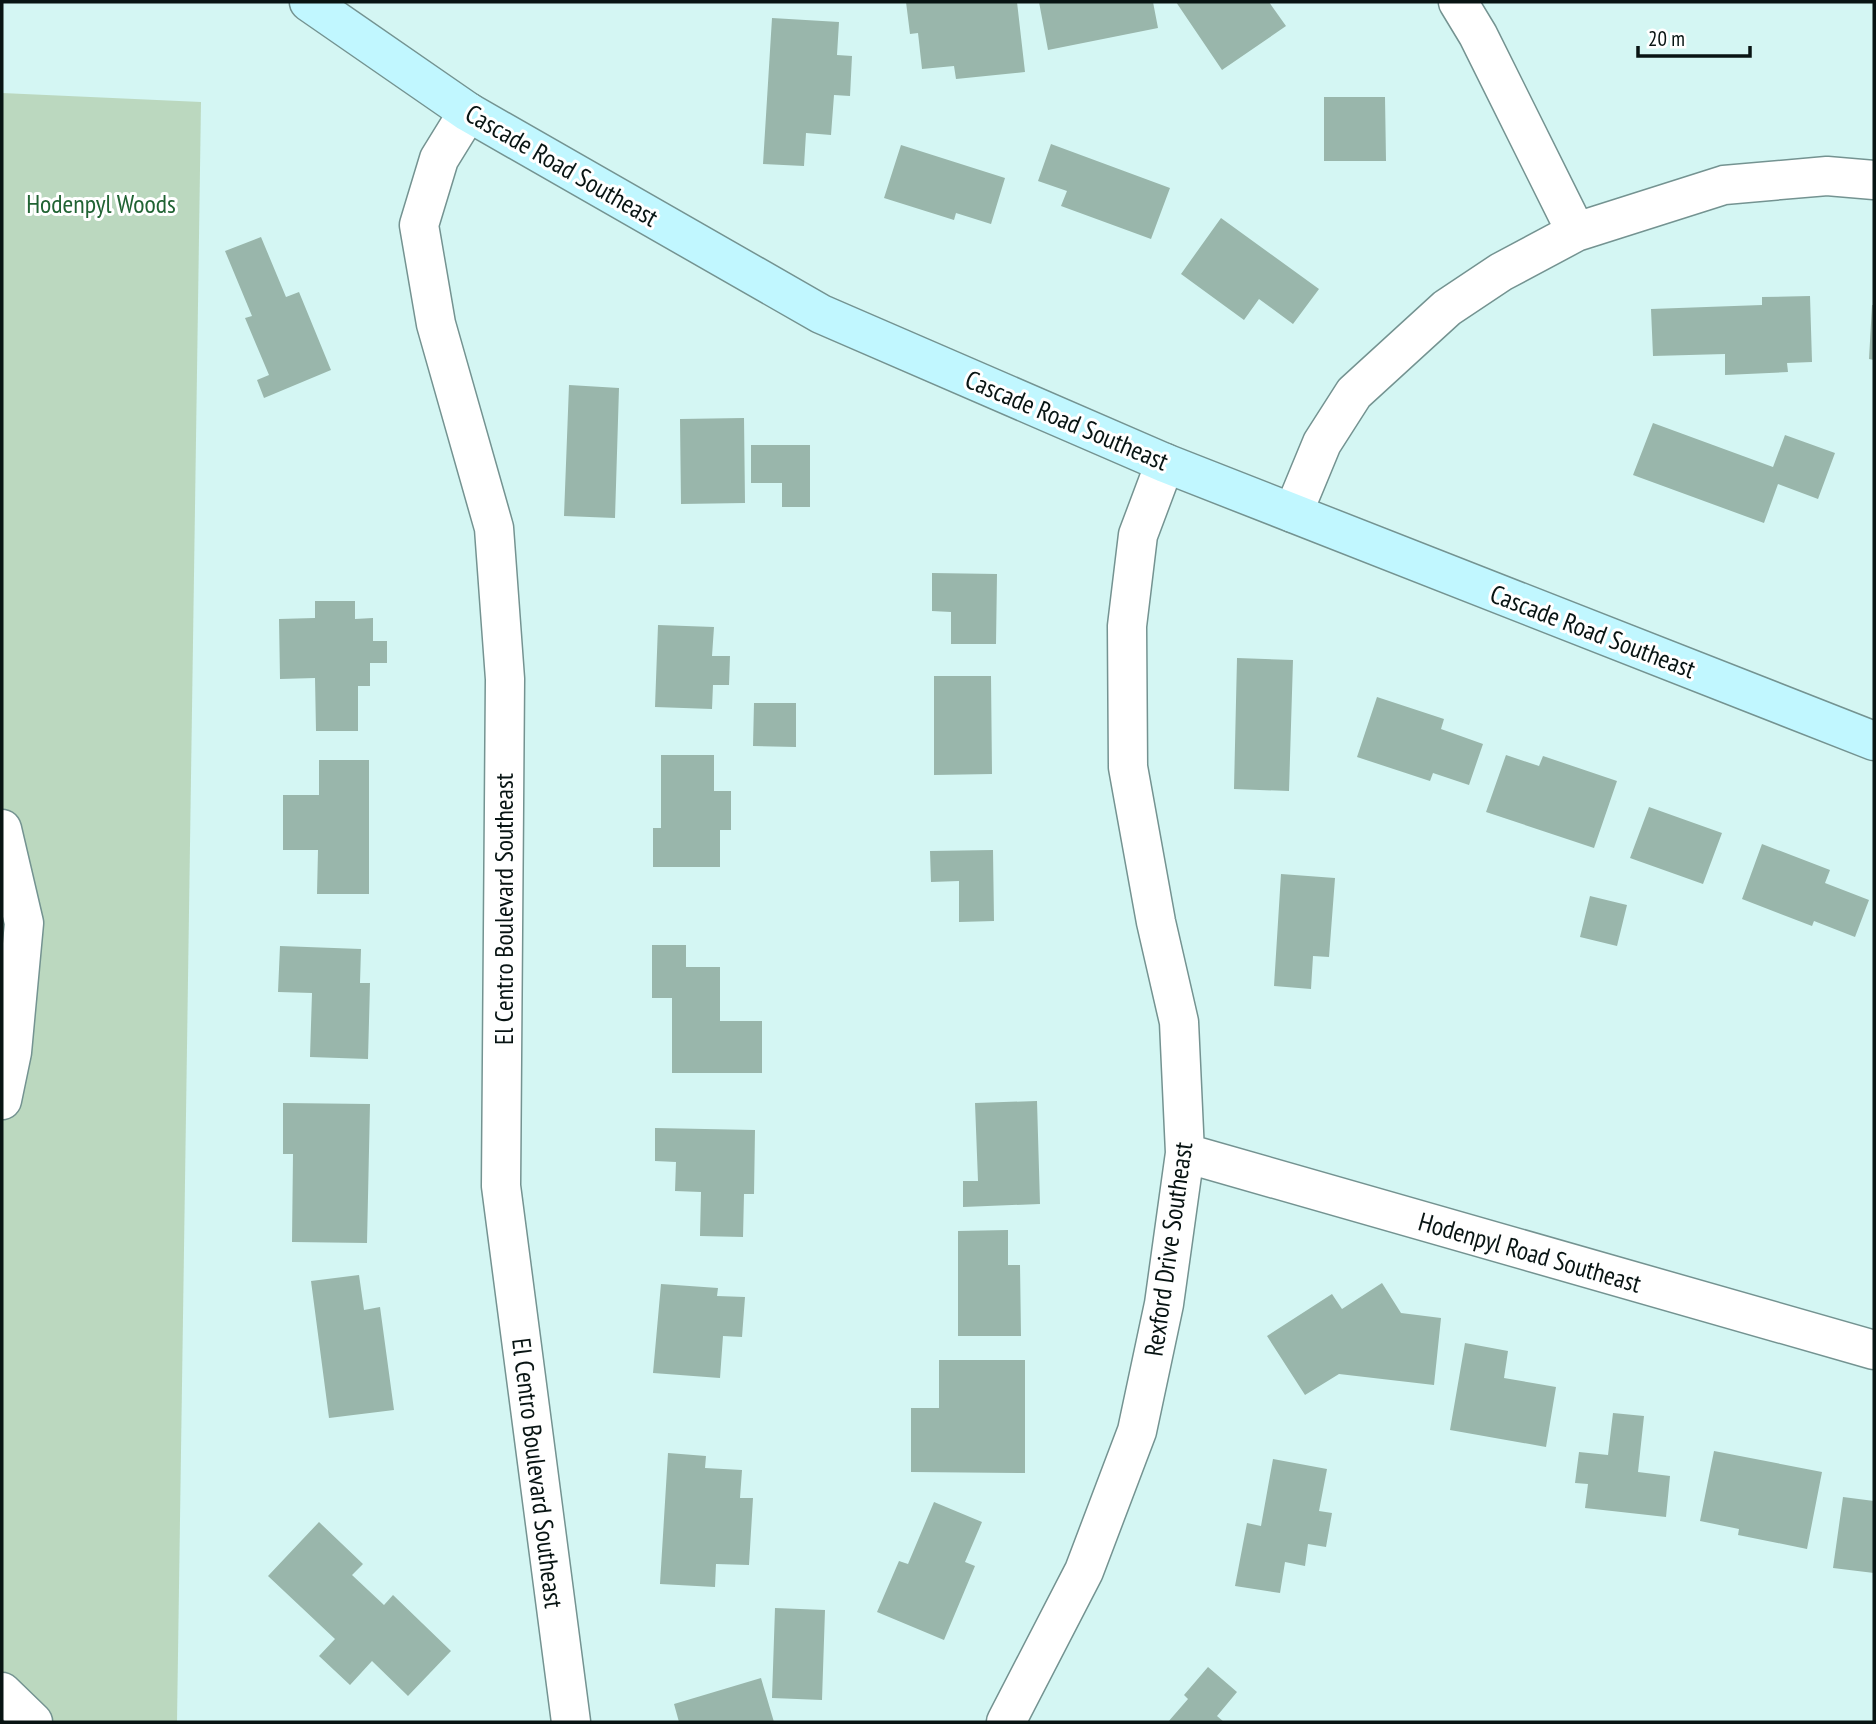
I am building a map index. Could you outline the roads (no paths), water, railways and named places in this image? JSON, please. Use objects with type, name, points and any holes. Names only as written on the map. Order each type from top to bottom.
[{"type":"main road","name":"Cascade Road Southeast","points":[[309,2],[468,111],[821,314],[1165,463],[1874,741]]},
{"type":"street","points":[[1458,2],[1478,35],[1577,232]]},
{"type":"street","name":"El Centro Boulevard Southeast","points":[[468,111],[439,159],[419,225],[436,324],[494,528],[505,679],[501,1186],[571,1722]]},
{"type":"street","points":[[1293,513],[1322,443],[1354,394],[1447,307],[1501,272],[1577,232],[1724,185],[1826,176],[1874,180]]},
{"type":"street","name":"Rexford Drive Southeast","points":[[1006,1722],[1084,1571],[1138,1431],[1164,1304],[1185,1153],[1180,1022],[1156,922],[1128,767],[1127,626],[1138,536],[1165,463]]},
{"type":"street","points":[[2,829],[24,923],[12,1052],[2,1100]]},
{"type":"street","name":"Hodenpyl Road Southeast","points":[[1185,1153],[1874,1350]]},
{"type":"street","points":[[2,1692],[33,1722]]},
{"type":"park label","name":"Hodenpyl Woods","points":[[101,203]]}]
